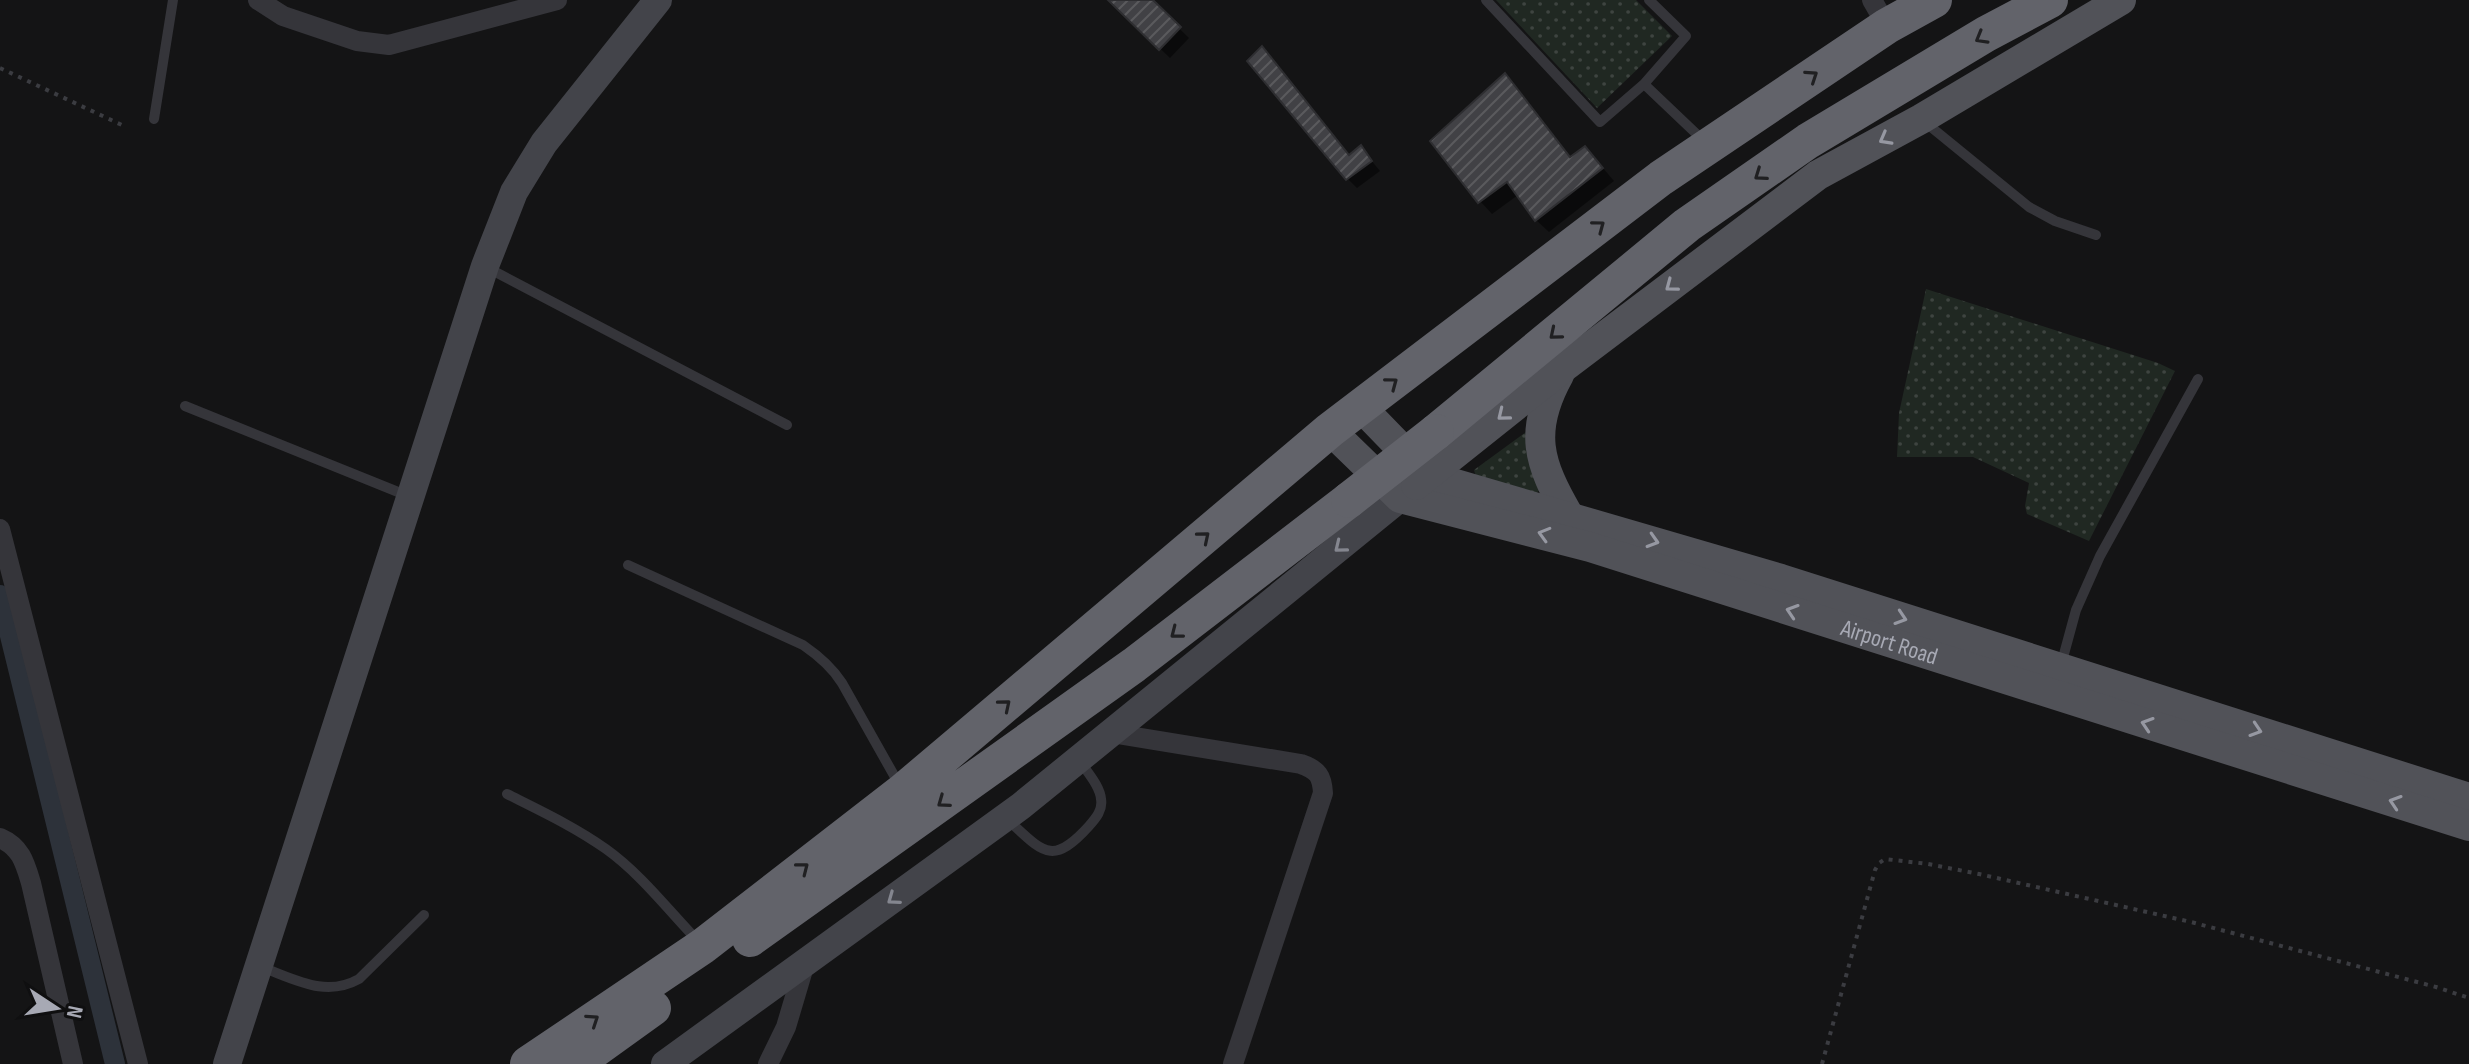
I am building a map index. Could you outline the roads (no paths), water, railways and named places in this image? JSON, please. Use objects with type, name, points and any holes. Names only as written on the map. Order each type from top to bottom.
[{"type":"highway","points":[[528,1064],[703,946],[903,791],[1330,430],[1661,178],[1710,146],[1880,13],[1934,0]]},
{"type":"highway","points":[[575,1064],[1134,665],[1436,432],[1687,225],[1808,141],[1986,34],[2050,0]]},
{"type":"main road","points":[[1400,498],[1564,367],[1818,175],[1921,119],[2121,0]]},
{"type":"main road","points":[[1564,367],[1548,396],[1541,417],[1540,438],[1543,460],[1569,516]]},
{"type":"main road","points":[[1361,407],[1428,476],[1781,579],[2469,798]]},
{"type":"main road","name":"Airport Road","points":[[1330,430],[1400,498],[1590,547],[2469,826]]},
{"type":"street","points":[[258,0],[283,16],[357,41],[389,45],[557,0]]},
{"type":"street","points":[[227,1064],[485,266],[514,192],[544,143],[658,0]]},
{"type":"street","points":[[665,1064],[1005,817],[1400,498]]},
{"type":"street","points":[[0,529],[138,1064]]},
{"type":"street","points":[[1111,733],[1301,764],[1314,769],[1322,777],[1323,793],[1233,1064]]},
{"type":"street","points":[[0,838],[12,843],[27,871],[73,1064]]},
{"type":"street","points":[[768,1064],[791,1014],[805,963]]},
{"type":"lane","points":[[154,119],[173,0]]},
{"type":"lane","points":[[1486,0],[1600,122],[1644,84],[1686,36],[1649,0]]},
{"type":"lane","points":[[1644,84],[1710,146]]},
{"type":"lane","points":[[1921,119],[2029,207],[2055,221],[2096,235]]},
{"type":"lane","points":[[485,266],[787,425]]},
{"type":"lane","points":[[2060,668],[2076,610],[2100,556],[2198,379]]},
{"type":"lane","points":[[185,406],[410,496]]},
{"type":"lane","points":[[628,565],[803,645],[821,657],[842,683],[903,791]]},
{"type":"lane","points":[[1005,817],[1047,850],[1057,852],[1071,845],[1095,819],[1102,804],[1101,794],[1079,759]]},
{"type":"lane","points":[[507,794],[569,825],[608,851],[703,946]]},
{"type":"lane","points":[[259,966],[320,987],[346,986],[359,979],[424,915]]},
{"type":"waterway","points":[[0,595],[115,1064]]}]
